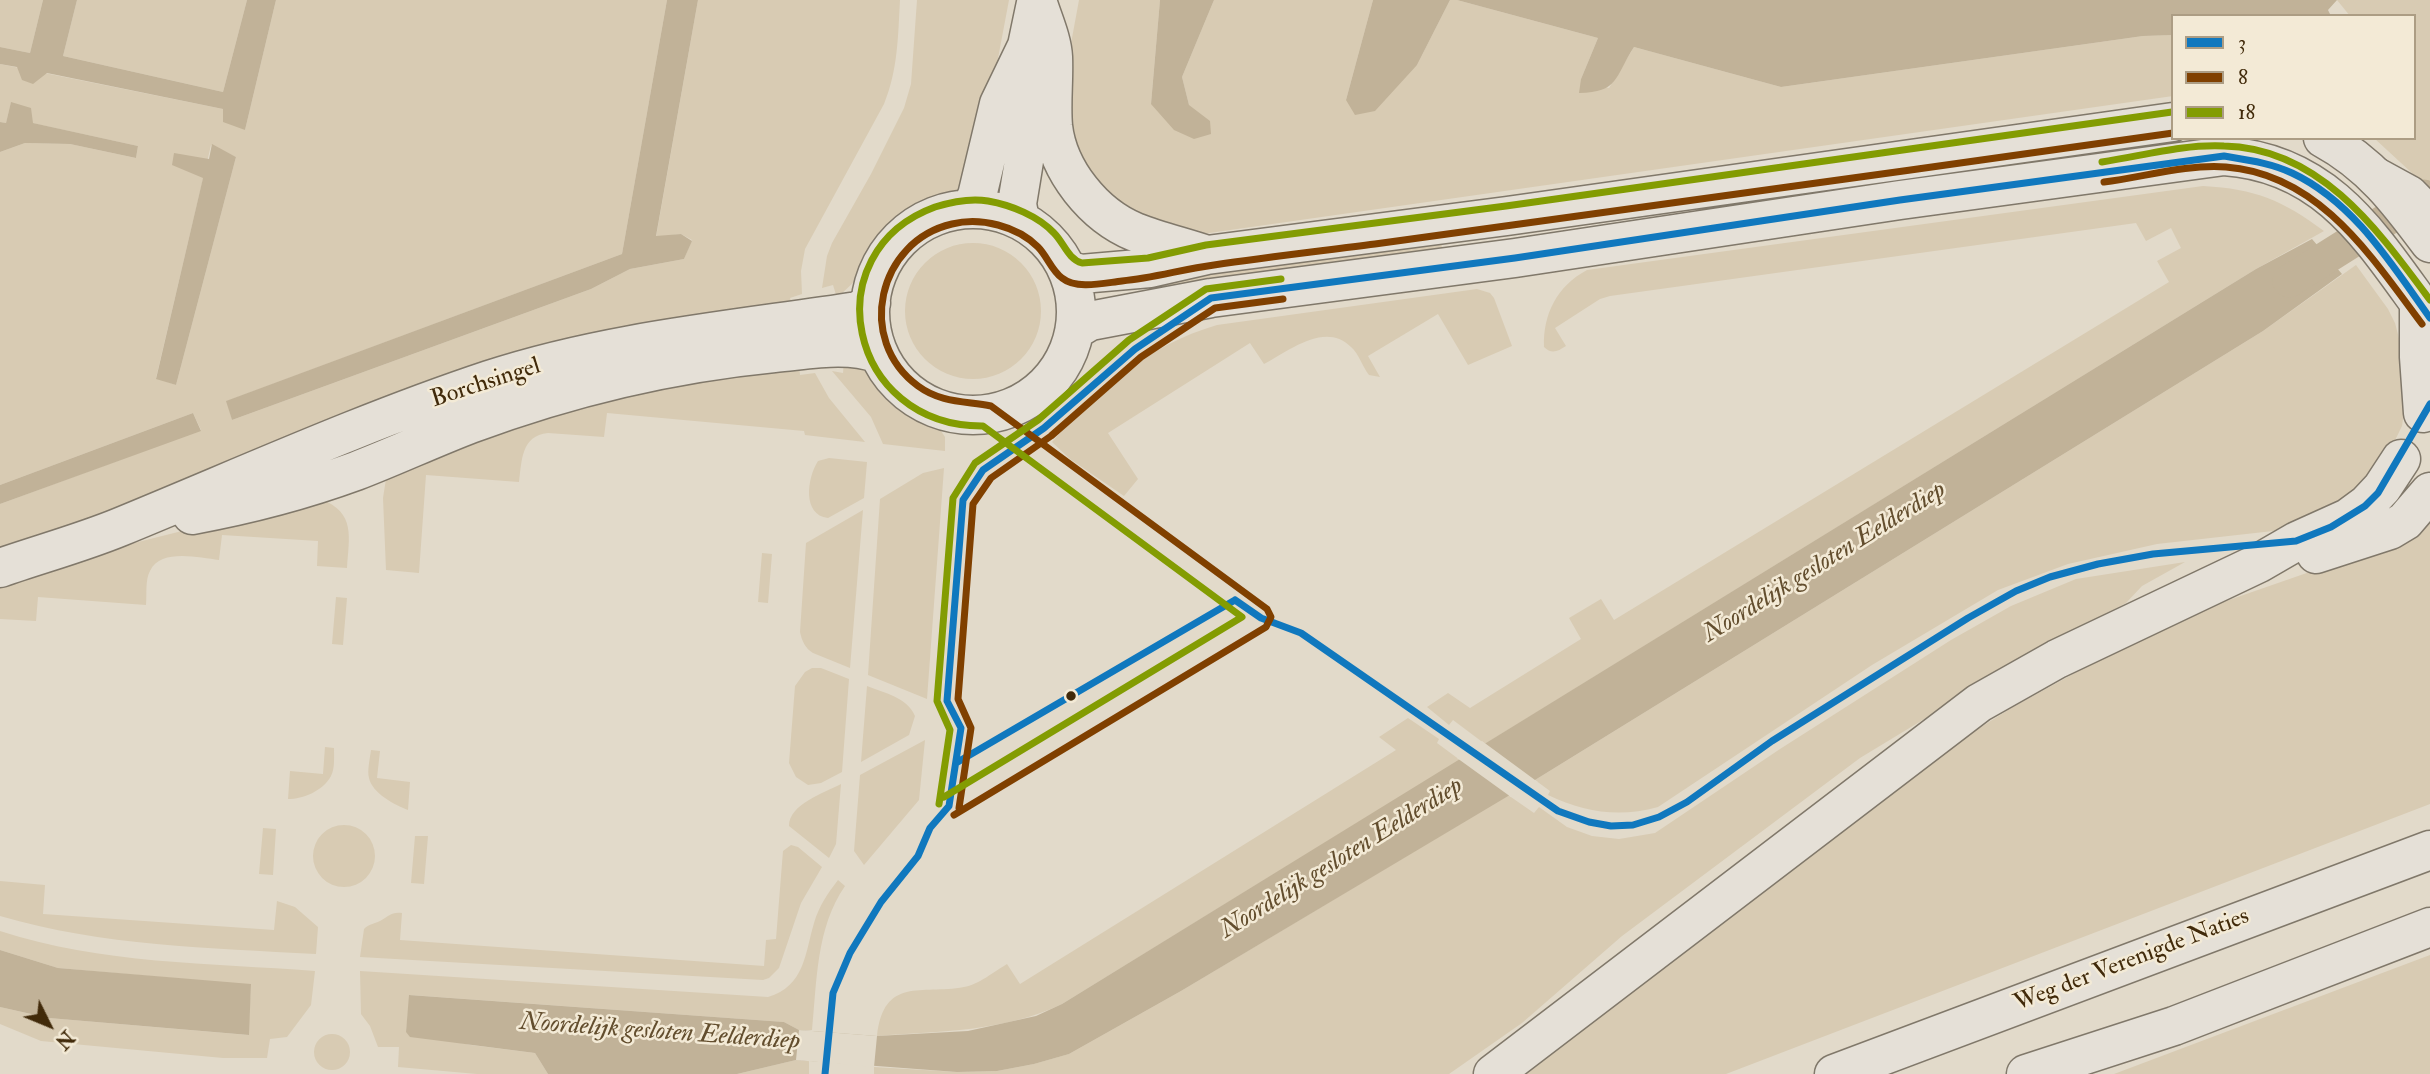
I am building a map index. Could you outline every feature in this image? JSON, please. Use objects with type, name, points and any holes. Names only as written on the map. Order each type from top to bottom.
[{"type":"main road","points":[[970,209],[977,196],[999,104],[1027,46],[1037,0]]},
{"type":"main road","points":[[1037,0],[1053,55],[1051,93],[1054,130],[1068,170],[1082,192],[1099,208],[1133,231],[1207,255]]},
{"type":"main road","points":[[1020,220],[1017,204],[1032,112],[1027,46]]},
{"type":"main road","points":[[1068,270],[1081,274],[1150,268],[1207,255],[1507,216],[2171,122]]},
{"type":"main road","points":[[2326,140],[2361,162],[2387,184],[2409,195],[2426,229]]},
{"type":"main road","points":[[1075,330],[1090,321],[1211,298],[1515,258],[2210,157],[2238,157],[2280,167],[2318,187],[2350,215],[2425,311],[2419,357],[2427,408],[2382,488],[2359,511],[2259,563],[2057,659],[1979,703],[1493,1074]]},
{"type":"main road","points":[[970,209],[996,212],[1020,220],[1048,241],[1068,270],[1076,304],[1075,330],[1063,363],[1041,390],[1019,404],[986,415],[951,413],[926,404],[899,383],[879,354],[872,329],[871,303],[880,269],[899,241],[920,224],[936,216],[970,209]]},
{"type":"main road","name":"Borchsingel","points":[[0,568],[118,528],[217,485],[489,380],[569,358],[641,343],[858,310],[871,303]]},
{"type":"main road","name":"Borchsingel","points":[[118,528],[225,509],[324,482],[469,424],[549,397],[608,382],[755,355],[862,348],[879,354]]},
{"type":"main road","points":[[2259,563],[2304,558],[2376,536],[2405,521],[2430,492]]},
{"type":"main road","name":"Weg der Verenigde Naties","points":[[1834,1074],[2430,850]]},
{"type":"main road","points":[[2026,1074],[2174,1026],[2430,927]]},
{"type":"shaded area","points":[[0,0],[43,0],[30,53],[0,47]]},
{"type":"shaded area","points":[[77,0],[247,0],[223,92],[63,56]]},
{"type":"shaded area","points":[[276,0],[667,0],[622,254],[227,401],[232,420],[591,289],[630,269],[684,259],[692,240],[681,234],[656,237],[698,0],[900,0],[896,53],[889,91],[805,249],[801,271],[802,294],[790,298],[794,310],[169,490],[0,549],[0,504],[201,430],[193,413],[0,485],[0,152],[25,143],[70,144],[136,158],[138,146],[32,123],[11,103],[6,123],[0,122],[0,64],[223,109],[245,130]],"holes":[[[211,145],[236,157],[176,385],[156,378]]]},
{"type":"shaded area","points":[[917,0],[1009,0],[989,106],[966,183],[948,197],[904,218],[890,230],[877,245],[857,279],[837,298],[833,285],[822,288],[827,256],[904,108],[911,84]]},
{"type":"shaded area","points":[[1079,0],[1160,0],[1151,104],[1189,105],[1182,77],[1214,0],[1373,0],[1346,100],[1417,65],[1450,0],[1457,0],[1598,38],[1581,79],[1609,88],[1634,47],[1781,87],[2143,36],[2171,35],[2171,96],[1202,234],[1126,212],[1097,184],[1068,130],[1070,49]]},
{"type":"shaded area","points":[[2337,0],[2430,0],[2430,194],[2376,140],[2416,140],[2416,14],[2348,14]]},
{"type":"shaded area","points":[[2203,186],[2238,190],[2268,198],[2295,211],[2324,231],[2256,269],[1485,744],[1453,720],[1449,725],[1427,707],[1448,693],[1470,708],[1581,639],[1569,618],[1601,599],[1614,620],[2169,282],[2157,261],[2181,248],[2171,228],[2146,241],[2136,223],[1610,296],[1600,299],[1555,328],[1566,346],[1552,352],[1544,347],[1549,312],[1560,293],[1576,277],[1587,270]]},
{"type":"shaded area","points":[[1440,233],[1443,256],[1159,300],[1156,276]]},
{"type":"shaded area","points":[[973,243],[999,248],[1021,263],[1036,285],[1041,311],[1036,337],[1021,359],[999,374],[973,379],[947,374],[925,359],[910,337],[905,311],[910,285],[925,263],[947,248]]},
{"type":"shaded area","points":[[2356,265],[2395,323],[2409,376],[2402,426],[2379,473],[2344,509],[2282,530],[2157,544],[2068,564],[1998,590],[1872,665],[1658,807],[1616,813],[1588,809],[1548,795],[1550,791],[1535,780],[2263,331]]},
{"type":"shaded area","points":[[1477,289],[1490,293],[1494,298],[1512,346],[1468,365],[1438,314],[1368,356],[1380,377],[1369,375],[1351,347],[1330,337],[1307,341],[1264,364],[1250,343],[1108,433],[1138,479],[1124,496],[1070,459],[1052,442],[1088,404],[1126,371],[1168,345],[1217,325]]},
{"type":"shaded area","points":[[844,360],[868,372],[901,403],[939,428],[945,437],[945,451],[883,444],[871,417],[832,371],[843,373]]},
{"type":"shaded area","points":[[799,362],[800,375],[815,373],[829,398],[865,442],[805,435],[804,431],[607,413],[604,437],[548,433],[532,439],[524,450],[519,482],[426,475],[419,573],[386,570],[383,498],[386,479],[568,402]]},
{"type":"shaded area","points":[[829,458],[867,462],[864,498],[828,518],[814,510],[809,486],[818,461]]},
{"type":"shaded area","points":[[944,468],[927,699],[868,675],[880,499],[923,473]]},
{"type":"shaded area","points":[[321,499],[340,511],[345,519],[349,536],[347,568],[317,566],[318,541],[222,535],[219,560],[181,556],[163,559],[155,564],[147,579],[146,605],[38,597],[36,621],[0,619],[0,582],[94,553],[302,501]]},
{"type":"shaded area","points":[[863,510],[850,668],[813,653],[802,638],[800,632],[806,543]]},
{"type":"shaded area","points":[[2430,512],[2430,804],[1726,1074],[1515,1074],[1957,742],[2013,707],[2117,650],[2209,607],[2390,544]]},
{"type":"shaded area","points":[[762,553],[772,554],[768,603],[758,602]]},
{"type":"shaded area","points":[[2185,562],[2142,586],[2126,603],[2033,653],[1860,758],[1622,936],[1522,1023],[1449,1074],[874,1074],[874,1067],[957,1072],[997,1071],[1069,1054],[1181,991],[1508,795],[1534,813],[1539,807],[1567,827],[1592,836],[1619,839],[1655,833],[1780,749],[1951,640],[2011,606],[2076,579]]},
{"type":"shaded area","points":[[336,597],[347,598],[343,645],[332,644]]},
{"type":"shaded area","points":[[812,668],[821,668],[849,679],[842,772],[821,783],[808,785],[796,777],[789,763],[795,686],[805,672]]},
{"type":"shaded area","points":[[867,686],[901,700],[915,716],[909,735],[861,762]]},
{"type":"shaded area","points":[[1408,718],[1439,739],[1437,743],[1460,760],[1062,1004],[1017,1020],[971,1029],[877,1036],[881,1017],[888,1004],[896,996],[907,992],[969,986],[1007,964],[1020,984],[1396,750],[1379,737]]},
{"type":"shaded area","points":[[925,740],[919,800],[864,865],[854,851],[860,775]]},
{"type":"shaded area","points":[[325,747],[334,748],[331,776],[323,786],[312,793],[288,799],[290,771],[323,774]]},
{"type":"shaded area","points":[[371,750],[380,751],[377,778],[410,782],[408,810],[385,798],[371,783],[368,772]]},
{"type":"shaded area","points":[[841,784],[836,844],[829,858],[789,826],[795,811],[801,805]]},
{"type":"shaded area","points":[[338,825],[350,825],[366,834],[373,844],[373,868],[366,878],[350,887],[338,887],[327,882],[318,873],[313,862],[313,850],[318,839],[327,830]]},
{"type":"shaded area","points":[[263,828],[276,829],[273,875],[259,874]]},
{"type":"shaded area","points":[[415,836],[428,836],[424,884],[411,883]]},
{"type":"shaded area","points":[[791,845],[798,847],[822,867],[801,903],[779,968],[763,980],[360,957],[364,929],[390,915],[402,913],[400,940],[764,966],[766,940],[776,939],[783,851]]},
{"type":"shaded area","points":[[838,880],[845,886],[835,902],[823,937],[812,1030],[799,1030],[784,1022],[410,995],[406,1032],[471,1045],[535,1053],[548,1074],[477,1074],[398,1067],[399,1047],[378,1047],[370,1026],[361,1014],[360,971],[768,997],[790,985],[802,967],[818,911]]},
{"type":"shaded area","points":[[0,881],[45,885],[43,914],[274,930],[277,901],[295,907],[318,927],[316,954],[156,944],[39,926],[0,916]]},
{"type":"shaded area","points":[[0,931],[38,942],[116,956],[315,971],[311,1005],[287,1037],[270,1039],[267,1058],[223,1058],[41,1041],[0,1024],[0,1007],[49,1018],[248,1035],[251,985],[58,968],[0,950]]},
{"type":"shaded area","points":[[2430,955],[2430,1074],[2114,1074]]},
{"type":"shaded area","points":[[332,1034],[345,1039],[350,1052],[345,1065],[332,1070],[319,1065],[314,1052],[319,1039]]},
{"type":"shaded area","points":[[796,1060],[809,1061],[809,1074],[737,1074]]},
{"type":"water","points":[[43,0],[77,0],[63,56],[223,92],[247,0],[276,0],[245,130],[223,122],[223,109],[47,73],[33,84],[22,80],[17,67],[0,64],[0,47],[30,53]]},
{"type":"water","points":[[667,0],[698,0],[656,236],[681,234],[692,241],[684,259],[630,269],[591,289],[232,420],[226,401],[622,254]]},
{"type":"water","points":[[1160,0],[1214,0],[1182,77],[1189,105],[1210,121],[1211,134],[1194,139],[1174,130],[1151,104]]},
{"type":"water","points":[[1373,0],[1450,0],[1417,65],[1375,111],[1355,115],[1346,100]]},
{"type":"water","points":[[1457,0],[2337,0],[2328,10],[2330,14],[2171,14],[2171,35],[2143,36],[1781,87],[1634,47],[1609,86],[1602,90],[1579,93],[1581,79],[1598,38]]},
{"type":"water","points":[[11,102],[31,108],[33,123],[138,146],[136,158],[70,144],[25,143],[0,152],[0,122],[6,123]]},
{"type":"water","points":[[212,144],[236,157],[176,385],[156,379],[203,178],[172,165],[174,153],[209,159]]},
{"type":"water","points":[[2312,239],[2342,274],[2263,331],[1535,780],[1181,991],[1069,1054],[997,1071],[957,1072],[796,1060],[737,1074],[548,1074],[535,1053],[410,1037],[406,1032],[409,995],[784,1022],[799,1030],[877,1036],[968,1031],[1036,1016],[1062,1004],[2256,269]]},
{"type":"water","points":[[193,413],[201,431],[0,504],[0,485]]},
{"type":"water","points":[[0,950],[58,968],[251,984],[249,1035],[49,1018],[0,1007]]},
{"type":"pier","points":[[1482,741],[1538,782],[1511,797],[1457,758]]},
{"type":"pier","points":[[799,1030],[877,1036],[874,1067],[796,1060]]},
{"type":"waterway","name":"Noordelijk gesloten Eelderdiep","points":[[2289,281],[2424,196]]},
{"type":"transit line","name":"18","points":[[944,797],[1242,617],[983,426],[937,419],[901,399],[876,369],[862,334],[861,296],[872,260],[896,229],[935,207],[975,200],[1015,208],[1048,227],[1070,254],[1082,263],[1148,258],[1206,245],[1506,206],[2171,112]]},
{"type":"transit line","name":"8","points":[[954,815],[1266,627],[1271,617],[1267,609],[991,406],[935,396],[918,386],[898,367],[886,344],[882,319],[884,294],[892,271],[907,250],[927,234],[963,222],[998,225],[1029,240],[1041,251],[1058,275],[1068,282],[1099,284],[1234,262],[2171,133]]},
{"type":"transit line","name":"18","points":[[2102,162],[2209,146],[2258,150],[2289,161],[2318,177],[2344,197],[2389,247],[2430,300]]},
{"type":"transit line","name":"3","points":[[825,1074],[833,993],[850,953],[881,902],[918,856],[930,828],[949,806],[961,728],[947,701],[963,500],[983,470],[1044,428],[1135,349],[1211,298],[1515,258],[1900,200],[2224,156],[2259,162],[2292,173],[2334,200],[2370,236],[2430,318]]},
{"type":"transit line","name":"8","points":[[2104,182],[2180,169],[2226,167],[2259,173],[2289,185],[2340,223],[2362,246],[2422,324]]},
{"type":"transit line","name":"18","points":[[939,804],[950,730],[937,701],[953,498],[975,463],[1038,420],[1129,340],[1206,289],[1281,279]]},
{"type":"transit line","name":"8","points":[[959,808],[971,728],[958,699],[973,504],[991,478],[1051,436],[1141,357],[1215,308],[1283,299]]},
{"type":"transit line","name":"3","points":[[1235,600],[1261,618],[1301,633],[1558,811],[1589,822],[1611,826],[1633,825],[1659,817],[1687,802],[1772,741],[1968,618],[2016,591],[2050,577],[2098,564],[2153,554],[2296,541],[2331,527],[2365,506],[2378,493],[2430,404]]},
{"type":"transit line","name":"3","points":[[956,763],[1235,600]]}]
